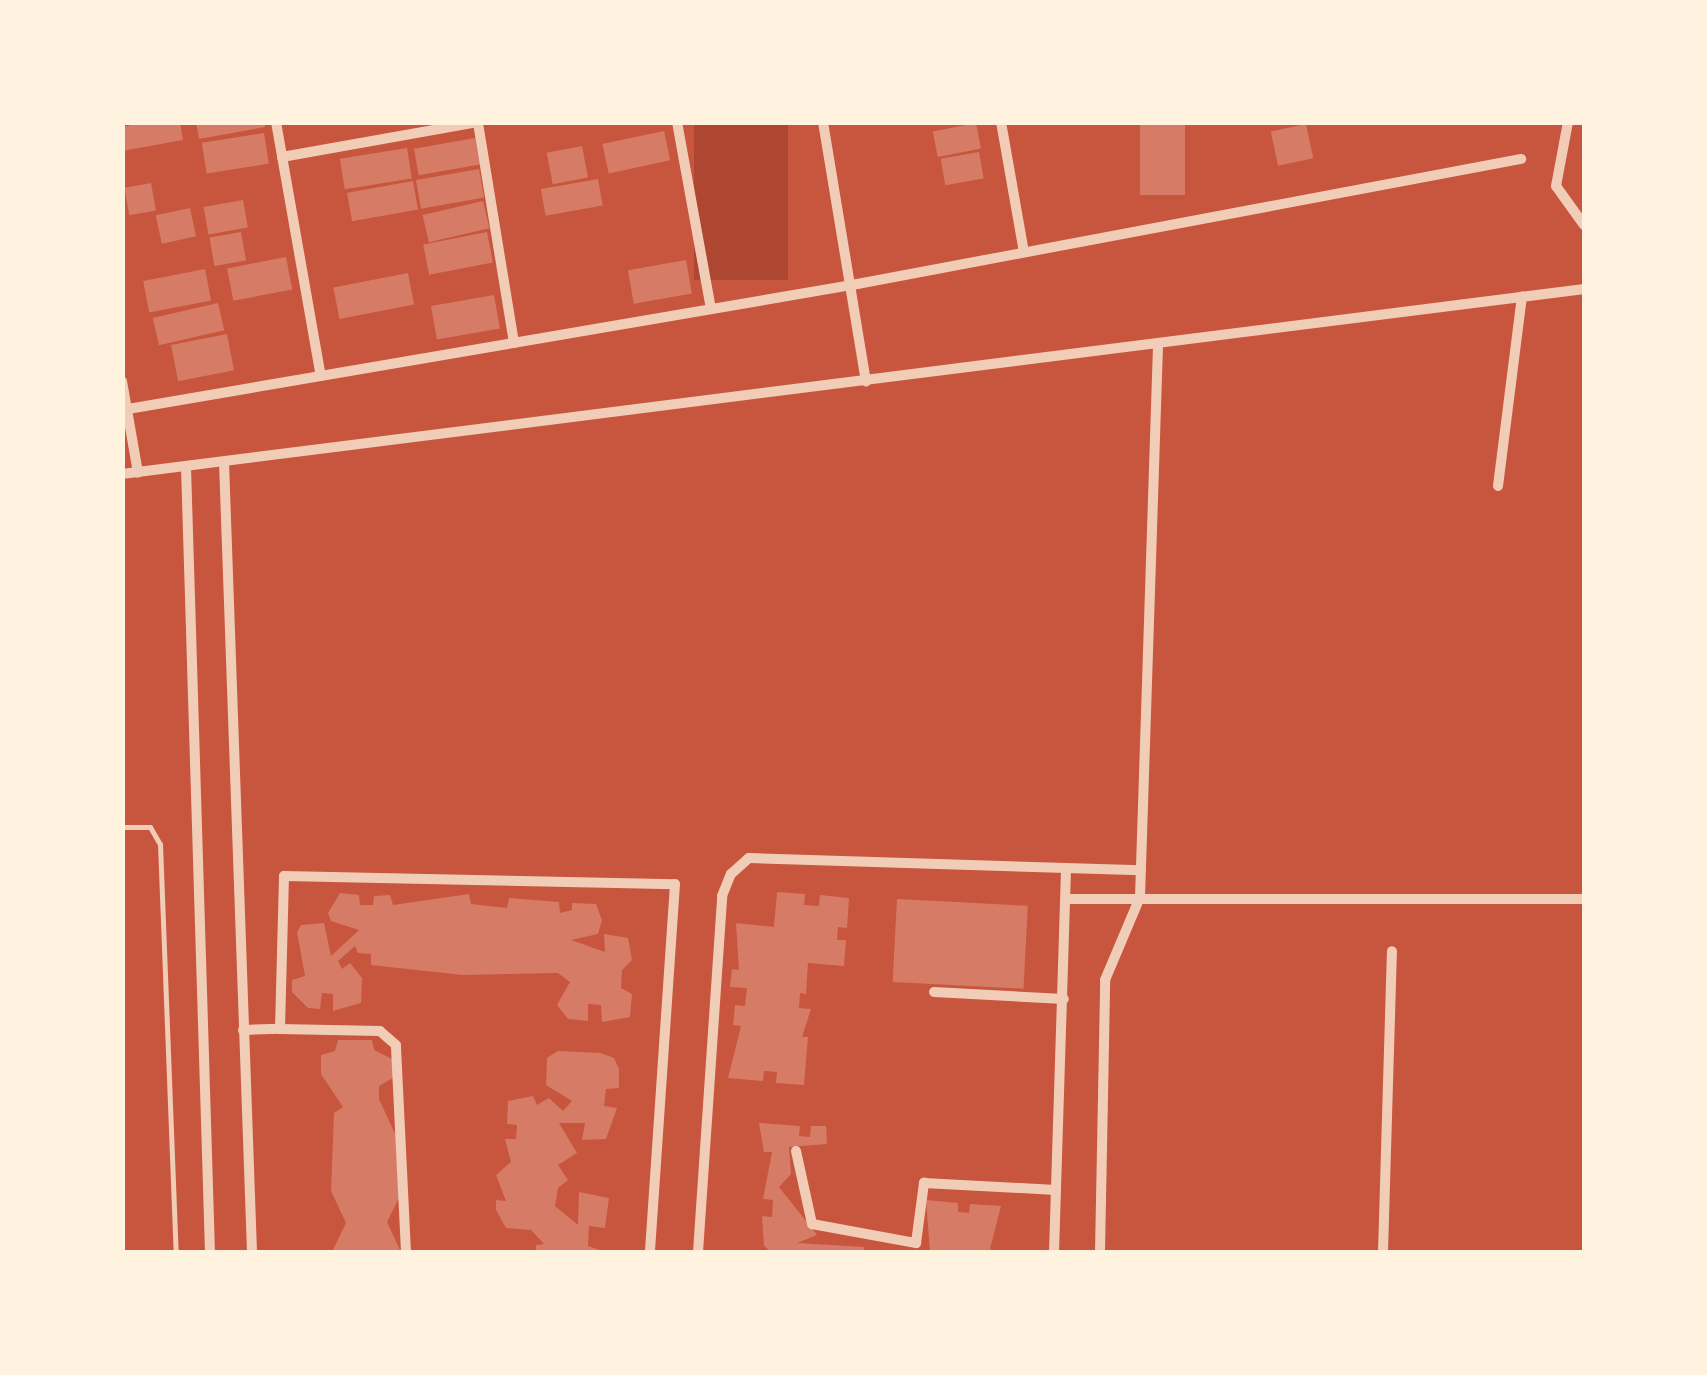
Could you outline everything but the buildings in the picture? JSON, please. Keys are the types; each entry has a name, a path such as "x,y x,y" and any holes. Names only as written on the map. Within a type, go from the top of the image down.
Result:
{"street":[{"path":"276,122 321,376"},
{"path":"677,122 711,309"},
{"path":"824,122 866,381"},
{"path":"1002,122 1024,252"},
{"path":"1568,122 1556,186 1584,225"},
{"path":"282,157 478,123 514,342"},
{"path":"128,409 852,284 1521,159"},
{"path":"122,474 1584,289"},
{"path":"1498,486 1522,297"},
{"path":"1100,1252 1105,980 1140,897 1158,345"},
{"path":"122,380 138,472"},
{"path":"224,462 252,1252"},
{"path":"186,467 210,1252"},
{"path":"698,1252 722,896 730,874 749,858 1066,872 1141,870"},
{"path":"1054,1252 1066,872"},
{"path":"280,1028 284,876 676,884 650,1252"},
{"path":"1067,899 1584,899"},
{"path":"1383,1252 1392,951"},
{"path":"934,992 1064,999"},
{"path":"243,1030 380,1030 396,1045 406,1252"},
{"path":"796,1151 812,1224 916,1243 924,1183 1056,1190"}],"lane":[{"path":"122,827 150,827 160,844 176,1252"}],"shaded area":[{"path":"694,123 788,123 788,280 694,280"}]}
